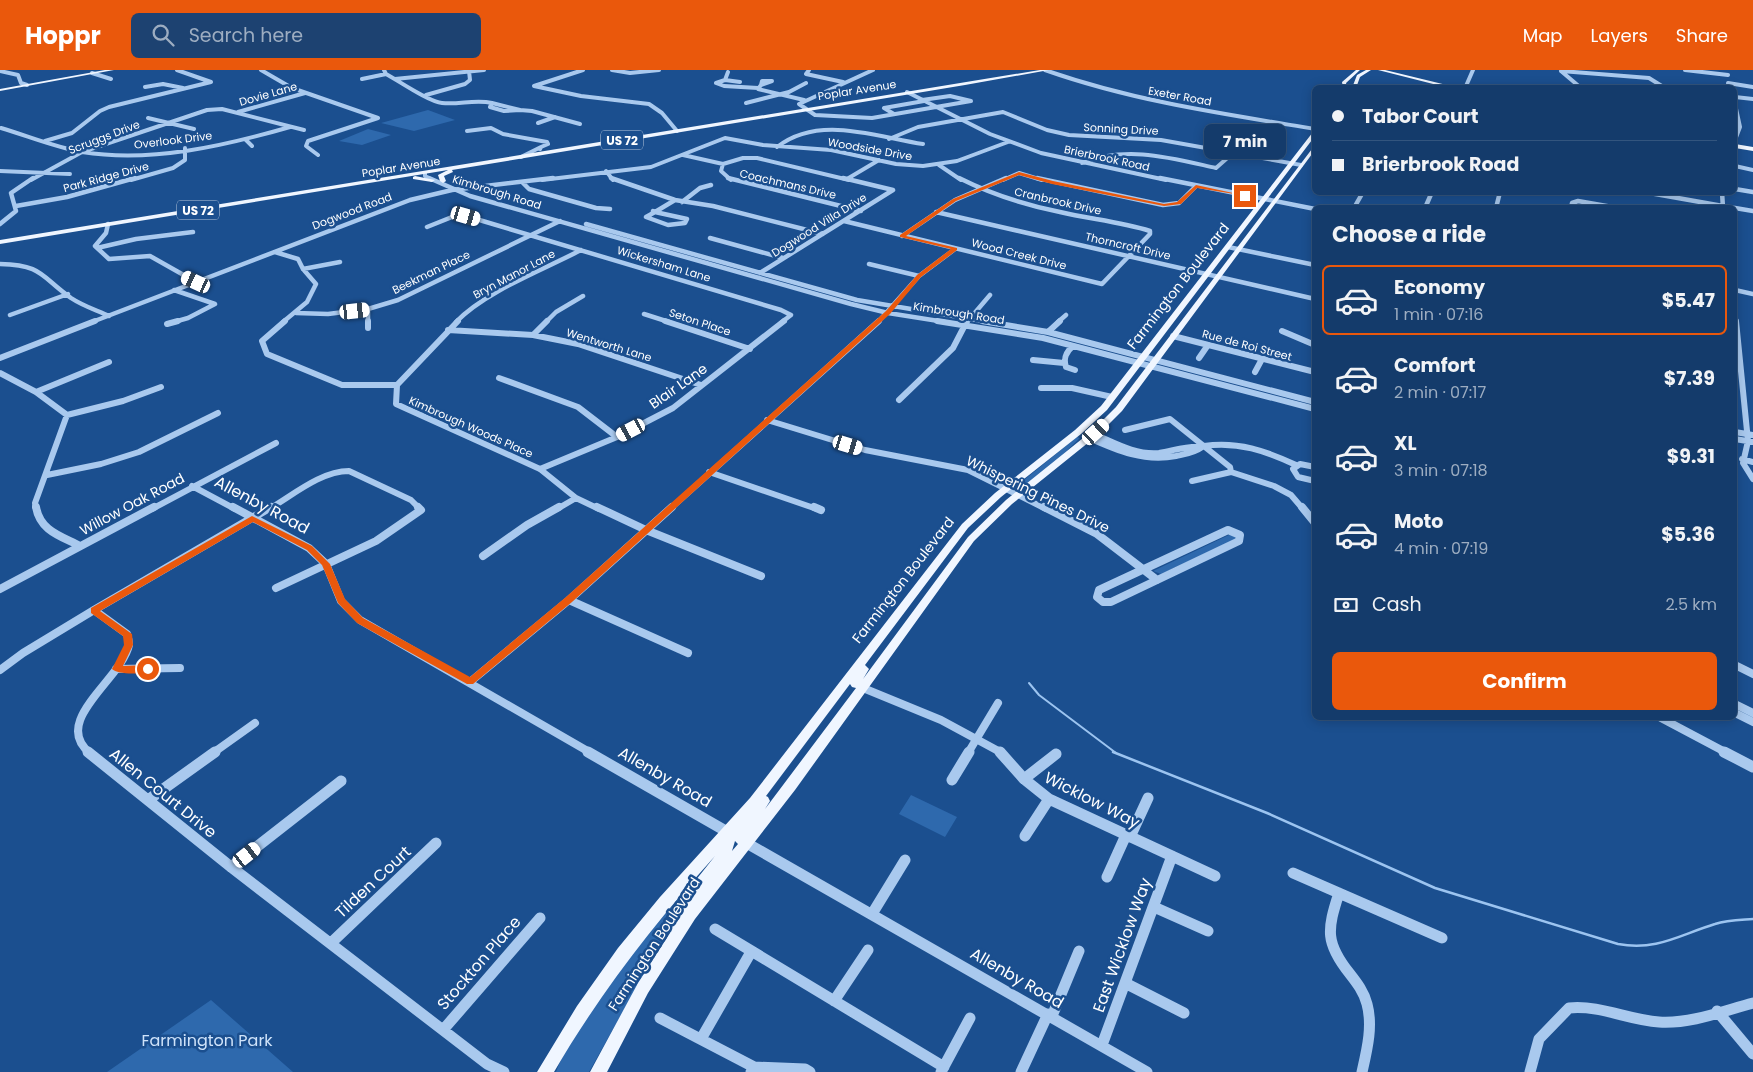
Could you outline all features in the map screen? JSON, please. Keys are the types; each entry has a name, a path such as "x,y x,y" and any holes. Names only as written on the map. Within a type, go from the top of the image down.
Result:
{"main road":[{"path":"0,90 112,70"},
{"name":"Poplar Avenue","path":"0,242 1048,70"},
{"path":"1344,85 1347,79 1358,70"},
{"path":"1355,85 1358,76 1369,70"},
{"path":"1380,70 1444,85"},
{"name":"Farmington Boulevard","path":"545,1072 590,998 654,914 791,786 855,684 887,627 965,526 1006,488 1086,435 1140,360 1228,247 1269,200 1296,164 1312,138"},
{"path":"1737,146 1753,149"},
{"name":"Farmington Boulevard","path":"1296,164 1312,150"},
{"path":"443,181 441,175 461,167"},
{"path":"396,178 432,180"},
{"name":"Farmington Boulevard","path":"598,1072 633,1005 666,950 709,887 742,829 772,790 786,761 855,684 971,539 1018,495 1119,408 1238,249 1269,200"}],"street":[{"path":"45,141 72,134 100,111 109,107 211,82 177,70"},
{"path":"261,70 284,84 378,118 308,142 306,146 318,155"},
{"path":"395,79 434,72 484,70"},
{"path":"582,70 534,86 581,96 650,104 662,113 677,131"},
{"path":"612,70 630,73 659,70"},
{"path":"809,70 806,74 812,77 845,82"},
{"path":"873,70 804,100 799,104 815,115 834,116 843,113 849,116 872,118 971,101 950,96 884,108 894,114"},
{"name":"Exeter Road","path":"1048,70 1104,88 1312,126"},
{"path":"1466,85 1474,70"},
{"path":"1560,70 1578,85"},
{"path":"1560,70 1649,78 1660,85"},
{"path":"1685,70 1728,75"},
{"path":"1729,70 1729,85"},
{"path":"0,71 18,75 21,83 27,85"},
{"path":"426,95 464,84 470,80 469,71"},
{"path":"362,79 385,72 434,101 447,105 477,100 490,102 490,107 498,110 520,110 556,116 580,124"},
{"path":"725,80 728,72"},
{"path":"92,73 111,79"},
{"path":"625,79 630,73"},
{"path":"0,77 14,74"},
{"path":"740,82 725,80 716,84 760,86 778,95 804,100"},
{"path":"746,103 797,89 806,83"},
{"path":"144,87 163,84 185,89"},
{"path":"1737,86 1753,87"},
{"name":"Dovie Lane","path":"236,112 306,93"},
{"name":"Brierbrook Road","path":"908,93 1008,142 1082,163 1312,208"},
{"path":"1737,97 1753,99"},
{"name":"Scruggs Drive","path":"0,224 16,211 11,193 82,152 167,123 219,109 236,112"},
{"path":"1737,111 1741,124 1737,138"},
{"path":"236,112 304,130"},
{"name":"Sonning Drive","path":"960,119 1002,112 1047,130 1069,135 1140,137 1296,164"},
{"path":"538,123 556,116"},
{"path":"148,118 194,129"},
{"path":"889,139 913,128 960,119"},
{"name":"Overlook Drive","path":"1,128 82,152 124,155 245,139 290,127"},
{"path":"467,131 491,128 506,134 547,142 548,144 521,157"},
{"path":"777,147 792,136 819,130 850,131 923,144"},
{"path":"3,135 13,132"},
{"name":"Woodside Drive","path":"725,138 777,147 831,150 910,166 939,165 960,160 1008,142"},
{"name":"Dogwood Road","path":"0,358 410,200 452,190 523,183 573,174 652,166 725,138"},
{"path":"245,139 252,146"},
{"path":"541,147 540,151 546,153"},
{"name":"Park Ridge Drive","path":"16,206 67,197 173,168 186,160 185,148"},
{"path":"1082,163 1102,156 1131,154 1216,168 1233,153"},
{"path":"683,155 723,164 740,159 757,158 847,179 879,160"},
{"name":"Coachmans Drive","path":"723,164 721,171 729,179 862,211"},
{"name":"Cranbrook Drive","path":"939,165 956,178 1016,201 1150,231 1149,236 1130,256"},
{"path":"1737,166 1753,170"},
{"path":"0,171 70,174"},
{"path":"606,172 614,180 674,200 713,206 822,234"},
{"name":"Kimbrough Road","path":"425,173 424,175 452,190 754,277 888,312 1043,338 1140,360"},
{"name":"Kimbrough Road","path":"425,173 464,189 857,300 1048,332 1153,364 1312,408"},
{"path":"902,236 955,200 1019,173 1057,184 1172,205 1179,203 1196,186"},
{"name":"Dogwood Villa Drive","path":"754,277 894,190 847,179"},
{"path":"523,183 529,189 602,209 610,209"},
{"path":"682,202 700,188 711,185"},
{"path":"1737,190 1753,194"},
{"path":"1660,195 1712,205"},
{"path":"653,211 688,220 672,225 647,219 647,216 653,211 674,200"},
{"path":"1572,205 1578,201 1601,205"},
{"path":"1737,208 1753,211"},
{"name":"Thorncroft Drive","path":"936,212 1312,298"},
{"name":"Wickersham Lane","path":"428,228 457,215 781,310 791,316"},
{"name":"Beekman Place","path":"296,313 328,314 368,309 398,300 566,218"},
{"name":"Wood Creek Drive","path":"844,221 1102,284 1130,256"},
{"path":"108,224 106,233 97,242 97,248 109,259 150,256 196,282"},
{"path":"97,248 136,239 193,232"},
{"path":"710,238 783,258"},
{"path":"1228,247 1312,264"},
{"path":"470,682 569,600 888,312 919,276 955,249"},
{"name":"Bryn Manor Lane","path":"397,385 467,312 489,298 581,250"},
{"name":"Kimbrough Woods Place","path":"275,252 298,259 303,269 316,284 312,298 296,313 272,328 262,342 267,354 342,385 397,385 396,404 540,469 576,498 646,530 761,576"},
{"path":"303,269 340,262"},
{"path":"0,264 31,266 42,271 80,304 109,316"},
{"path":"869,264 919,276"},
{"path":"167,324 188,318 215,304 174,290"},
{"path":"1737,290 1753,294"},
{"path":"10,315 68,294"},
{"path":"899,400 953,348 969,318 990,295"},
{"path":"533,336 556,312 584,296"},
{"path":"368,309 368,328"},
{"name":"Seton Place","path":"644,314 750,349"},
{"path":"1048,332 1066,315"},
{"name":"Blair Lane","path":"540,469 617,437 672,408 791,316"},
{"path":"1737,327 1750,438 1743,461 1753,479"},
{"name":"Wentworth Lane","path":"448,330 533,336 578,344 702,385"},
{"path":"1282,331 1312,344"},
{"name":"Rue de Roi Street","path":"1173,336 1312,371"},
{"path":"1199,358 1208,345"},
{"path":"1073,346 1064,356 1064,363 1066,367 1075,370"},
{"path":"1255,372 1262,359"},
{"path":"1033,360 1064,363"},
{"path":"36,392 109,362"},
{"name":"Kimbrough Road","path":"1153,364 1312,401"},
{"path":"0,373 36,392 67,415"},
{"path":"499,378 578,407 617,437"},
{"path":"67,415 123,401 161,387"},
{"path":"1041,388 1072,388 1112,397"},
{"path":"47,475 101,464 139,452 218,414"},
{"path":"67,415 47,475 35,503 38,518 49,530 80,546"},
{"path":"1125,430 1170,419 1230,467 1231,472"},
{"name":"Whispering Pines Drive","path":"767,420 865,450 968,470 1097,534 1157,580"},
{"path":"1737,433 1750,438"},
{"path":"1086,435 1123,453 1152,459 1189,453 1199,450 1204,446 1223,443 1246,445 1296,465 1312,465"},
{"path":"1737,439 1750,438"},
{"name":"Willow Oak Road","path":"0,589 276,443"},
{"path":"1737,462 1753,462"},
{"path":"1296,465 1292,469 1295,475 1312,480"},
{"path":"0,670 23,653 94,610 326,476 340,471 349,471 411,500 421,510 376,541 276,588"},
{"path":"709,472 821,510"},
{"path":"1192,481 1231,472 1284,490 1312,520"},
{"name":"Allenby Road","path":"192,486 310,548 326,564 341,601 360,620 1148,1072"},
{"path":"483,556 527,526 576,498"},
{"path":"1228,530 1240,535 1239,541 1111,602 1103,602 1097,597 1099,590 1144,570 1228,530"},
{"path":"569,600 688,653"},
{"name":"Allen Court Drive","path":"94,610 127,634 129,645 116,669 78,720 77,734 81,746 231,867 331,942 487,1064 504,1072"},
{"path":"1737,666 1753,674"},
{"path":"116,669 180,668"},
{"name":"Wicklow Way","path":"855,684 941,720 998,750 1024,779 1049,799 1215,876"},
{"path":"952,780 998,703"},
{"path":"1737,705 1753,713"},
{"path":"1737,714 1753,722"},
{"path":"1665,720 1753,767"},
{"path":"148,800 255,723"},
{"path":"1024,779 1056,754"},
{"path":"231,867 341,781"},
{"path":"1107,877 1148,798"},
{"path":"1025,836 1049,799"},
{"name":"Tilden Court","path":"331,942 436,843"},
{"name":"East Wicklow Way","path":"1102,1045 1172,856"},
{"path":"872,914 905,860"},
{"path":"1293,873 1442,938"},
{"path":"1339,893 1328,935 1333,950 1363,992 1368,1006 1370,1021 1369,1040 1362,1072"},
{"path":"1154,907 1208,931"},
{"name":"Stockton Place","path":"443,1030 540,918"},
{"path":"715,929 943,1069 970,1018"},
{"path":"834,1001 868,950"},
{"path":"1021,1072 1050,1015 1079,950"},
{"path":"701,1039 751,952"},
{"path":"1125,983 1184,1013"},
{"path":"1530,1072 1539,1039 1570,1008 1592,1007 1660,1022 1672,1022 1753,1003"},
{"path":"1717,1011 1753,1054"},
{"path":"660,1018 753,1069 805,1069 810,1072"}],"green space":[{"path":"428,110 455,120 414,131 381,123"},
{"path":"368,129 391,135 362,145 339,141"},
{"path":"1077,437 1080,438 1053,464 1019,490 1014,488"},
{"path":"1231,534 1238,538 1161,574 1153,571"},
{"path":"911,795 957,817 945,837 899,814"},
{"path":"718,855 682,906 589,1072 556,1072 570,1043 633,953"},
{"name":"Farmington Park","path":"211,1000 293,1072 107,1072"}],"waterway":[{"path":"1029,683 1039,695 1116,753"},
{"path":"1113,752 1267,813 1435,888 1618,944 1632,946 1656,944 1720,923 1753,919"}],"route":[{"path":"148,669 116,669 129,645 127,634 94,610 252,519 310,548 326,564 341,601 360,620 470,682 569,600 888,312 919,276 955,249 902,236 955,200 1019,173 1052,183 1164,205 1179,203 1196,186 1245,196"}]}
